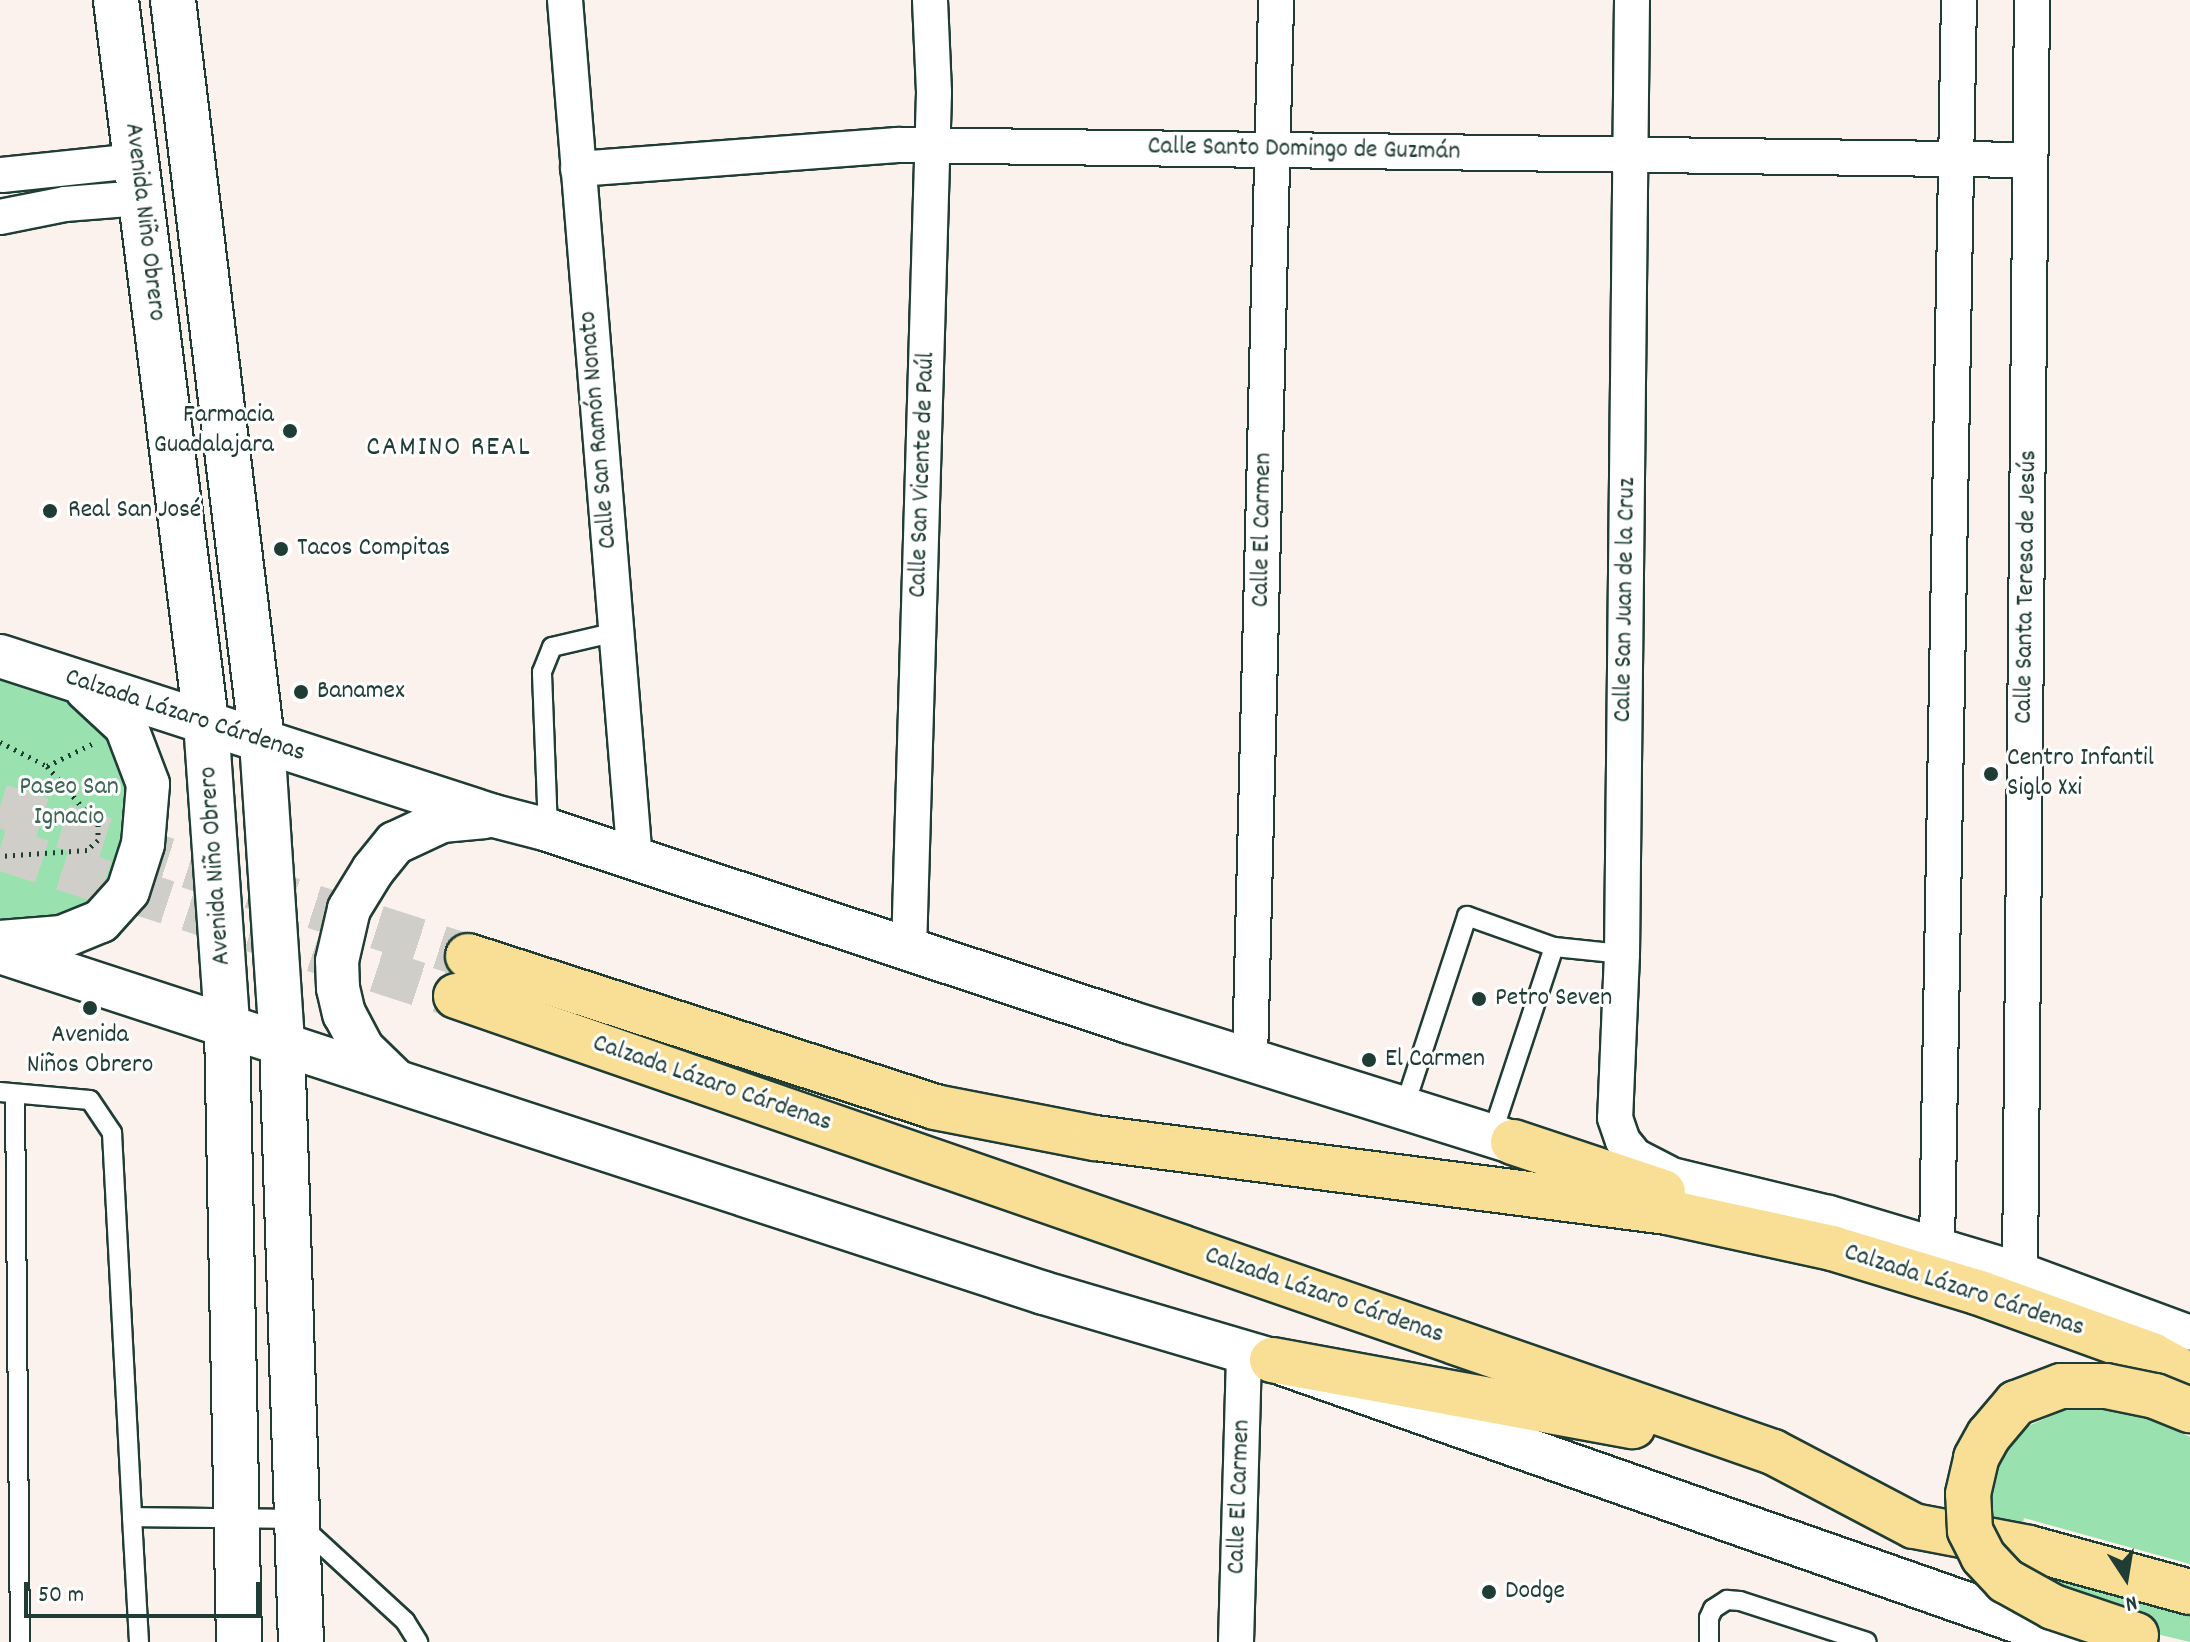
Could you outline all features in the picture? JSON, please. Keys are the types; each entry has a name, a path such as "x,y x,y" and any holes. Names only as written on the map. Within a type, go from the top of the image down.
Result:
{"highway":[{"name":"Calzada Lázaro Cárdenas","path":"2190,1376 2152,1355 1977,1292 1832,1248 1667,1212 1095,1138 935,1107 462,976 1773,1452 1914,1526 2029,1548 2190,1592"},
{"path":"1503,1138 1832,1248"},
{"path":"1258,1356 1773,1452"},
{"path":"2150,1640 2053,1607 2006,1581 1983,1556 1970,1530 1968,1494 1976,1458 1989,1435 2016,1403 2061,1386 2106,1386 2155,1396 2190,1410"}],"main road":[{"name":"Avenida Niño Obrero","path":"116,0 206,722 227,1025 239,1642"},
{"name":"Avenida Niño Obrero","path":"173,0 262,741 282,1042 294,1519 301,1642"}],"street":[{"name":"Calle San Ramón Nonato","path":"565,0 635,861"},
{"name":"Calle San Vicente de Paúl","path":"909,950 933,145 930,0"},
{"name":"Calle El Carmen","path":"1250,1060 1276,0"},
{"name":"Calle San Juan de la Cruz","path":"1632,0 1622,954 1615,1118 1623,1141 1635,1156 1668,1173"},
{"path":"1937,1246 1959,0"},
{"name":"Calle Santa Teresa de Jesús","path":"2020,1270 2032,0"},
{"name":"Calle Santo Domingo de Guzmán","path":"578,169 897,145 2030,160"},
{"path":"1,168 139,179 3,215 1,168"},
{"name":"Calzada Lázaro Cárdenas","path":"0,656 494,816 548,830 1250,1060 1503,1138"},
{"path":"0,942 62,937 101,921 128,891 143,844 148,784 138,752 126,726 78,681"},
{"path":"394,1079 363,1049 344,1014 338,988 337,961 349,909 373,870 395,843 442,821 494,816"},
{"path":"0,952 1044,1293 1258,1356 2076,1642"},
{"path":"1503,1138 1668,1173 1829,1213 2020,1270 2190,1333"},
{"name":"Calle El Carmen","path":"1236,1642 1258,1356"}],"lane":[{"path":"548,830 542,672 552,647 616,632"},
{"path":"1404,1108 1467,916 1554,947 1622,954"},
{"path":"1503,1138 1554,947"},
{"path":"20,1642 8,1093 90,1100 112,1133 139,1642"},
{"path":"132,1517 294,1519 405,1621 418,1642"},
{"path":"1709,1642 1709,1618 1713,1609 1727,1600 1740,1601 1867,1642"}],"path":[{"path":"0,742 47,766 98,825 98,840 87,850 0,856"},
{"path":"47,766 95,742"}],"green space":[{"name":"Paseo San Ignacio","path":"0,678 88,706 123,739 137,837 91,914 0,931"},
{"path":"2117,1403 2190,1437 2190,1564 2024,1518 2014,1564 2190,1614 2190,1642 2140,1630 2042,1594 2010,1574 1992,1546 1986,1520 1985,1491 1993,1463 2013,1433 2077,1404"}],"tunnel":[{"path":"0,806 468,956"},
{"path":"0,848 456,996"}],"place":[{"name":"Farmacia Guadalajara","path":"290,431"},
{"name":"Real San José","path":"50,511"},
{"name":"Tacos Compitas","path":"281,549"},
{"name":"Banamex","path":"301,692"},
{"name":"Centro Infantil Siglo Xxi","path":"1991,774"},
{"name":"Petro Seven","path":"1479,999"},
{"name":"Avenida Niños Obrero","path":"90,1008"},
{"name":"El Carmen","path":"1369,1060"},
{"name":"Dodge","path":"1489,1592"}],"district":[{"name":"CAMINO REAL","path":"449,449"}]}
